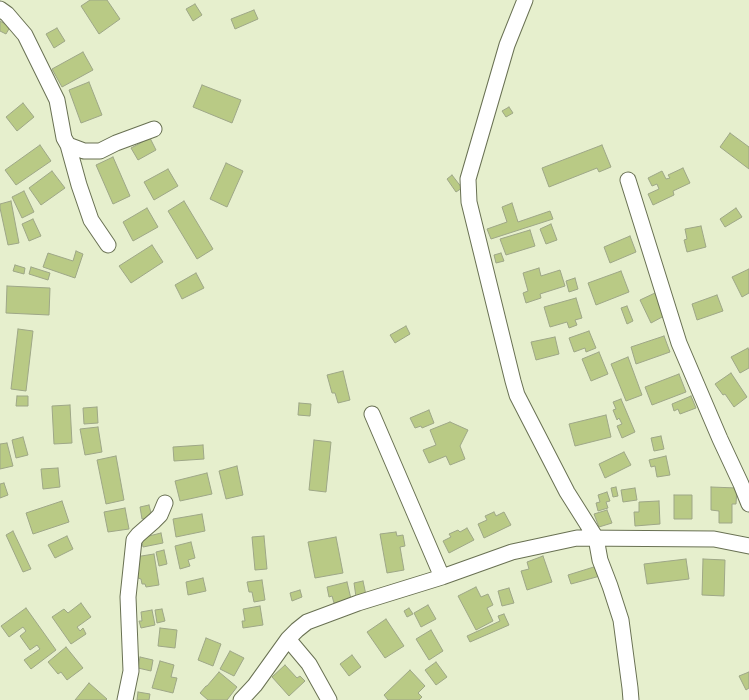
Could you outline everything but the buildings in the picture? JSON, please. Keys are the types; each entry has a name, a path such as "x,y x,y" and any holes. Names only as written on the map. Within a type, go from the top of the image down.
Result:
{"street":[{"path":"525,0 507,45 468,179 469,202 517,395 567,492 596,538 600,560 621,620 631,700"},
{"path":"0,9 7,14 25,35 57,100 64,138 68,145 79,185 91,220 108,245"},
{"path":"68,145 84,151 100,151 116,143 154,129"},
{"path":"628,180 679,343 749,504"},
{"path":"372,414 442,577"},
{"path":"125,700 131,671 128,597 134,540 160,515 165,503"},
{"path":"241,700 255,685 288,638 307,622 358,603 442,577 512,552 577,538 714,539 749,546"},
{"path":"288,638 309,664 329,700"}]}
